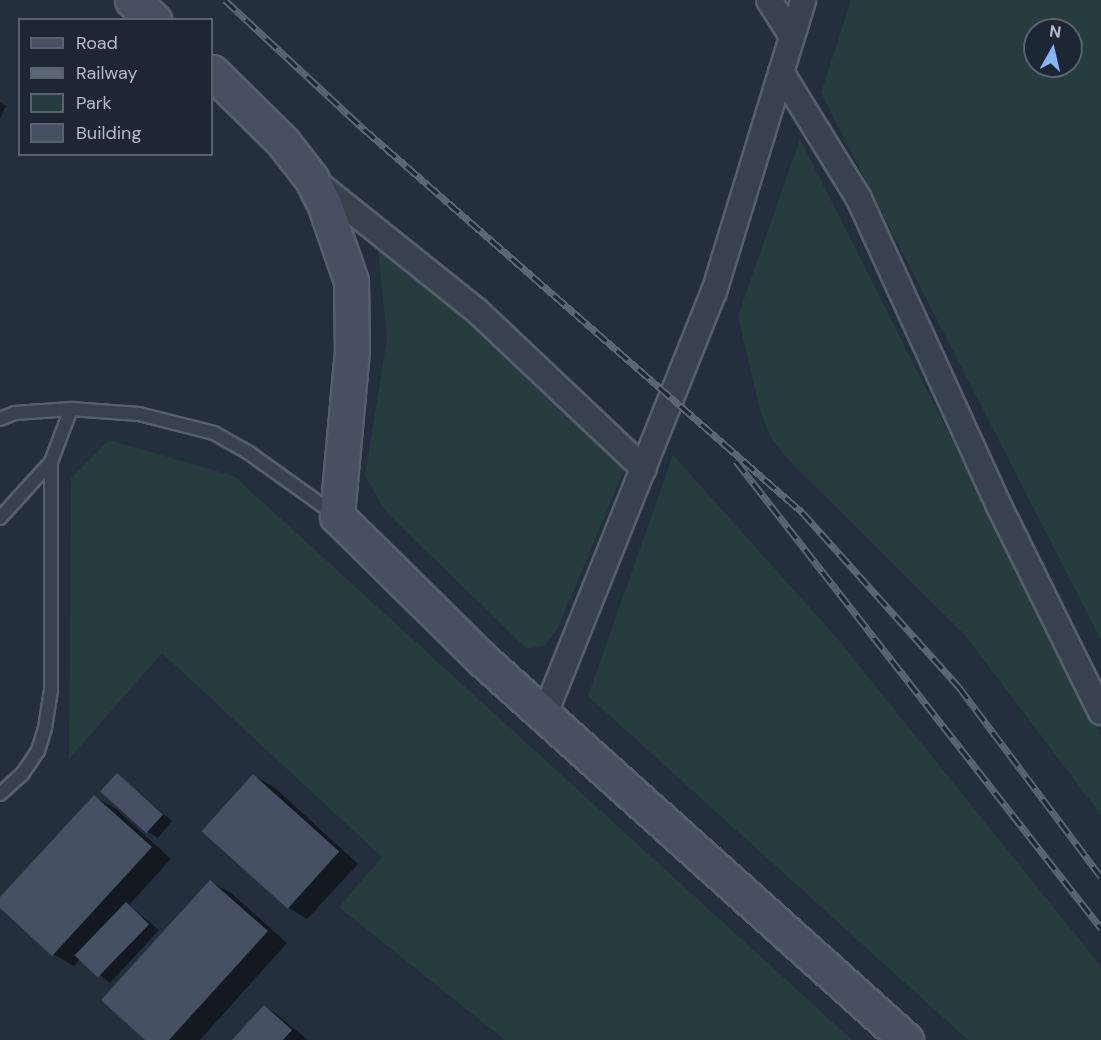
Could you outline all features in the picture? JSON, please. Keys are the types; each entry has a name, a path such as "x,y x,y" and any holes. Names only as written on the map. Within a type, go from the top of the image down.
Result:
{"street":[{"path":"132,0 152,18"},
{"path":"769,0 791,35"},
{"path":"544,716 714,292 803,0"},
{"path":"781,72 859,199 999,506 1101,712"},
{"path":"213,73 283,142 311,178 328,214 351,281 352,350 337,516 544,716 906,1040"},
{"path":"311,178 476,310 644,469"}],"lane":[{"path":"0,419 15,413 70,409 139,414 214,433 249,453 337,516"},
{"path":"0,794 23,773 38,751 45,728 51,690 51,462 70,409"},
{"path":"0,518 51,462"}],"green space":[{"path":"851,0 1101,0 1101,640 821,93"},
{"path":"800,139 1101,735 1101,815 965,635 790,462 772,439 761,414 738,316"},
{"path":"387,243 626,465 557,630 545,645 527,649 387,513 365,476 387,338 378,250"},
{"path":"109,440 234,476 852,1040 505,1040 339,907 382,857 162,653 69,759 71,478"},
{"path":"673,455 836,637 1095,959 1101,968 1101,1040 968,1040 588,696"}],"building":[{"path":"117,773 163,814 146,833 100,792"},
{"path":"253,774 339,852 288,909 201,831"},
{"path":"94,795 152,847 52,956 0,908 0,897"},
{"path":"210,880 268,931 169,1040 145,1040 101,1000"},
{"path":"126,902 149,924 98,977 75,955"},
{"path":"264,1005 292,1030 283,1040 232,1040"}],"railway":[{"path":"225,0 364,129 802,512 959,687 1101,877"},
{"path":"736,461 1101,928"}]}
